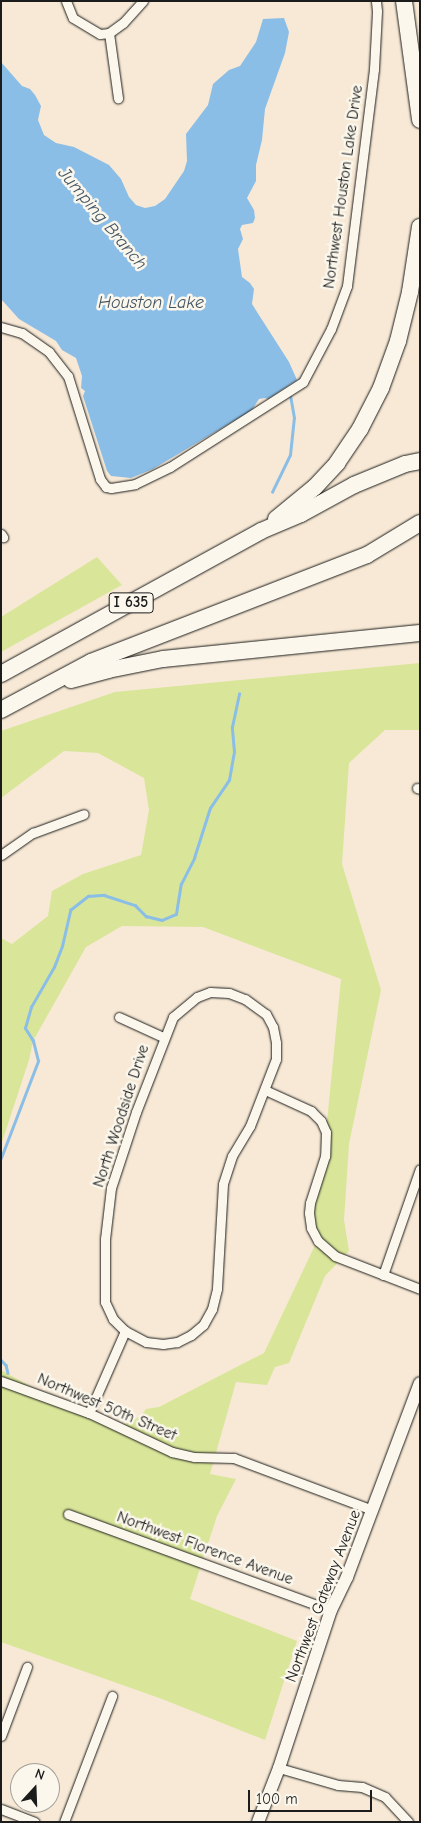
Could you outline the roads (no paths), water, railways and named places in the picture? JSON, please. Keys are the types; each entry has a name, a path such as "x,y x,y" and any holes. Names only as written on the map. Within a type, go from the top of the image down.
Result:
{"highway":[{"path":"404,1 420,120"},
{"path":"261,531 315,487 337,463 373,405 398,341 410,292 420,227"},
{"path":"261,531 301,514 354,485 405,464 420,461"},
{"path":"1,710 91,662 366,554 420,523"},
{"name":"I 635","path":"1,674 261,531"},
{"path":"47,686 108,670 163,659 420,633"}],"main road":[{"name":"Northwest Gateway Avenue","path":"258,1822 279,1768 331,1610 347,1577 420,1383"}],"street":[{"path":"66,1 74,18 86,28 100,34 109,33 123,23 143,1"},
{"name":"Northwest Houston Lake Drive","path":"1,327 22,333 49,352 68,376 100,479 106,487 127,487 146,480 170,467 303,382 331,329 347,286 373,78 376,1"},
{"path":"109,33 118,98"},
{"path":"1,855 33,833 84,814"},
{"name":"North Woodside Drive","path":"125,1331 113,1319 105,1302 108,1205 116,1168 163,1037 173,1017 197,997 210,992 229,993 245,999 266,1014 275,1035 276,1060 265,1090"},
{"path":"118,1017 163,1037"},
{"path":"89,1413 125,1331 146,1342 163,1344 177,1342 191,1335 208,1317 216,1299 223,1184 232,1156 250,1126 265,1090 301,1104 312,1111 321,1121 326,1132 327,1146 310,1203 311,1228 326,1250 364,1268 420,1289"},
{"path":"383,1275 420,1170"},
{"name":"Northwest 50th Street","path":"1,1381 89,1413 172,1452 194,1457 224,1456 246,1462 372,1510"},
{"name":"Northwest Florence Avenue","path":"68,1514 331,1610"},
{"path":"1,1736 27,1667"},
{"path":"64,1822 112,1696"},
{"path":"279,1768 338,1785 362,1787 370,1790 385,1797 408,1822"},
{"path":"1,1809 35,1822"}],"water":[{"name":"Houston Lake","path":"284,18 289,32 285,53 265,109 262,140 256,165 256,181 247,198 254,210 255,218 253,223 242,225 240,229 243,239 238,249 242,277 254,289 252,304 289,362 297,380 268,399 259,399 252,410 153,469 131,478 111,476 107,471 83,396 85,391 81,388 82,376 76,358 62,350 56,341 19,319 1,299 1,62 22,86 30,89 35,95 41,106 38,120 44,135 56,143 74,147 109,165 121,179 129,197 136,205 145,208 155,206 165,199 184,171 187,161 186,134 208,105 213,84 229,70 240,66 256,42 263,19"}],"waterway":[{"name":"Jumping Branch","path":"272,492 290,455 294,418 290,396"},
{"name":"Jumping Branch","path":"1,1158 38,1061 33,1041 25,1028 31,1007 54,967 62,946 70,910 88,896 104,895 135,905 146,916 162,920 176,914 181,884 194,858 210,808 229,780 234,752 232,727 239,694"},
{"name":"Jumping Branch","path":"1,1360 6,1365 8,1373"}]}
